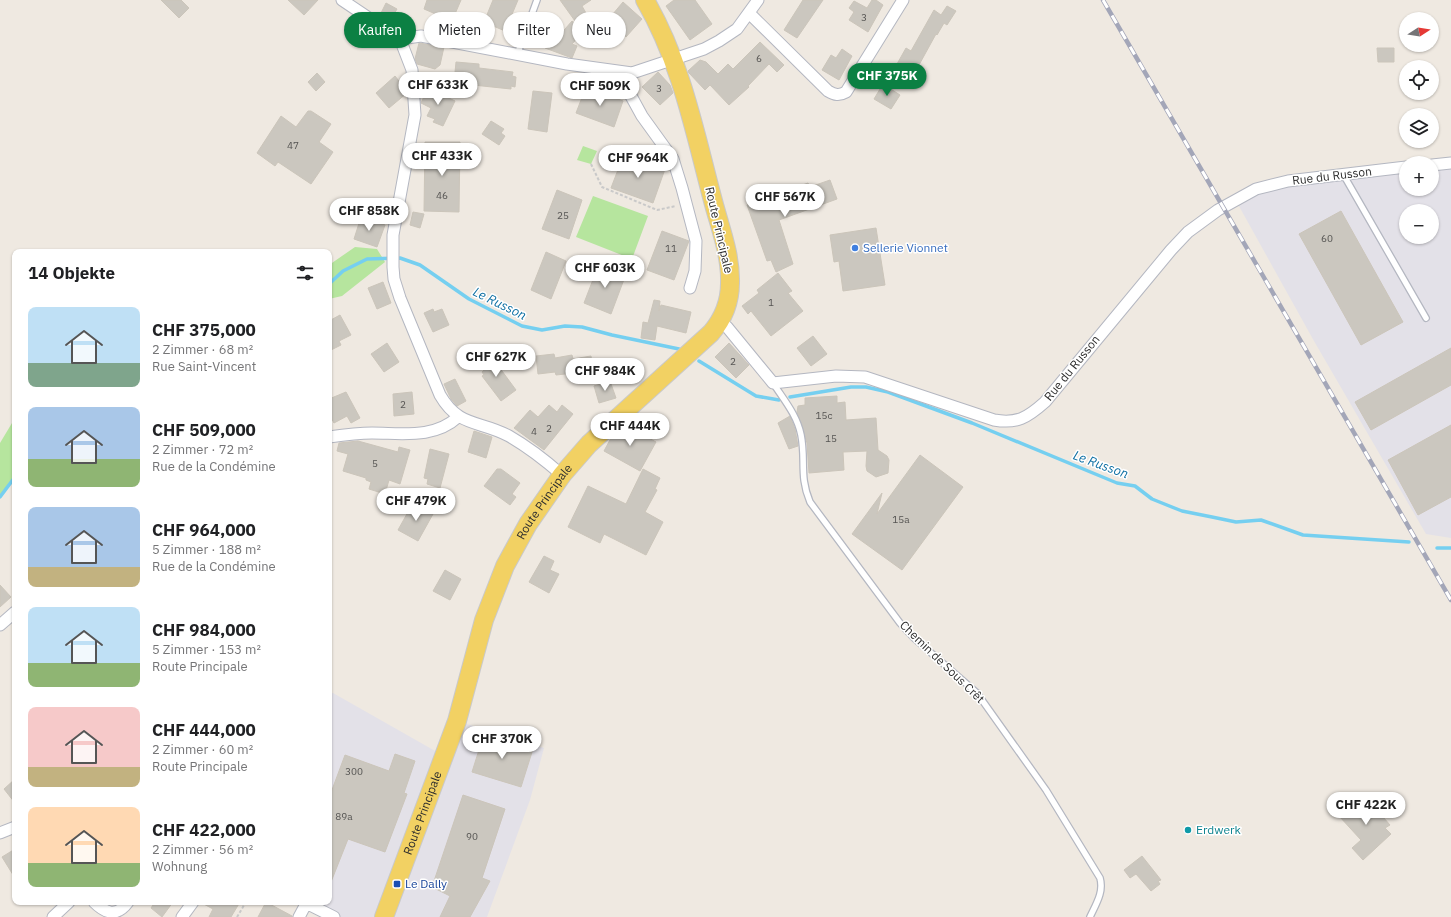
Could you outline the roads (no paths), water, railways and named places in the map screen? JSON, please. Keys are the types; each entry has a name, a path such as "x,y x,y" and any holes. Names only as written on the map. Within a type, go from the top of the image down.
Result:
{"main road":[{"name":"Route Principale","path":"384,917 457,721 484,620 505,566 528,524 562,474 589,444 698,346 720,322 729,296 730,271 726,250 682,84 674,59 645,0"}],"street":[{"path":"342,0 360,12"},
{"path":"416,37 421,36 517,55 621,72 640,71 704,49 719,41 737,29 758,0"},
{"path":"749,13 828,91 835,95 842,95 846,92 903,0"},
{"path":"403,48 412,70 415,94 414,115 392,250 394,279 400,298 440,395 450,410 458,417 498,430 543,458 562,474"},
{"path":"621,72 625,85 642,116 673,159 696,241 695,271 690,288"},
{"path":"1439,164 1451,163"},
{"name":"Rue du Russon","path":"773,383 830,376 865,376 994,420 1009,422 1020,420 1033,413 1045,402 1150,274 1188,232 1218,210 1256,189 1288,181 1399,168"},
{"path":"720,322 727,327 773,383"},
{"path":"332,437 352,434 430,432 443,428 458,417"},
{"path":"0,625 12,615"},
{"path":"0,833 12,828"},
{"path":"53,917 65,905"},
{"path":"97,905 102,910 110,913 119,911 125,905"},
{"path":"182,917 191,905"},
{"path":"299,917 304,905"},
{"path":"309,905 334,917"}],"lane":[{"path":"517,55 537,0"},
{"path":"1343,174 1426,318"},
{"name":"Chemin de Sous Crêt","path":"773,383 798,423 802,442 804,489 812,506 850,554 900,623 914,638 977,693 1046,790 1100,878 1102,885 1101,892 1090,917"}],"waterway":[{"name":"Le Russon","path":"332,281 343,271 367,259 400,258 420,265 469,299 522,326 542,330 565,326 582,327 679,349"},
{"name":"Le Russon","path":"699,361 756,396 779,400"},
{"name":"Le Russon","path":"790,397 851,387 866,387 888,392 972,423 1117,483 1135,486 1152,499 1182,511 1236,522 1261,520 1303,535 1409,542"},
{"name":"Le Russon","path":"0,497 12,481"},
{"name":"Le Russon","path":"1437,548 1451,548"}],"railway":[{"path":"1103,0 1451,600"}],"place":[{"name":"Sellerie Vionnet","path":"855,248"},
{"name":"Erdwerk","path":"1188,830"},
{"name":"Le Dally","path":"397,884"}]}
